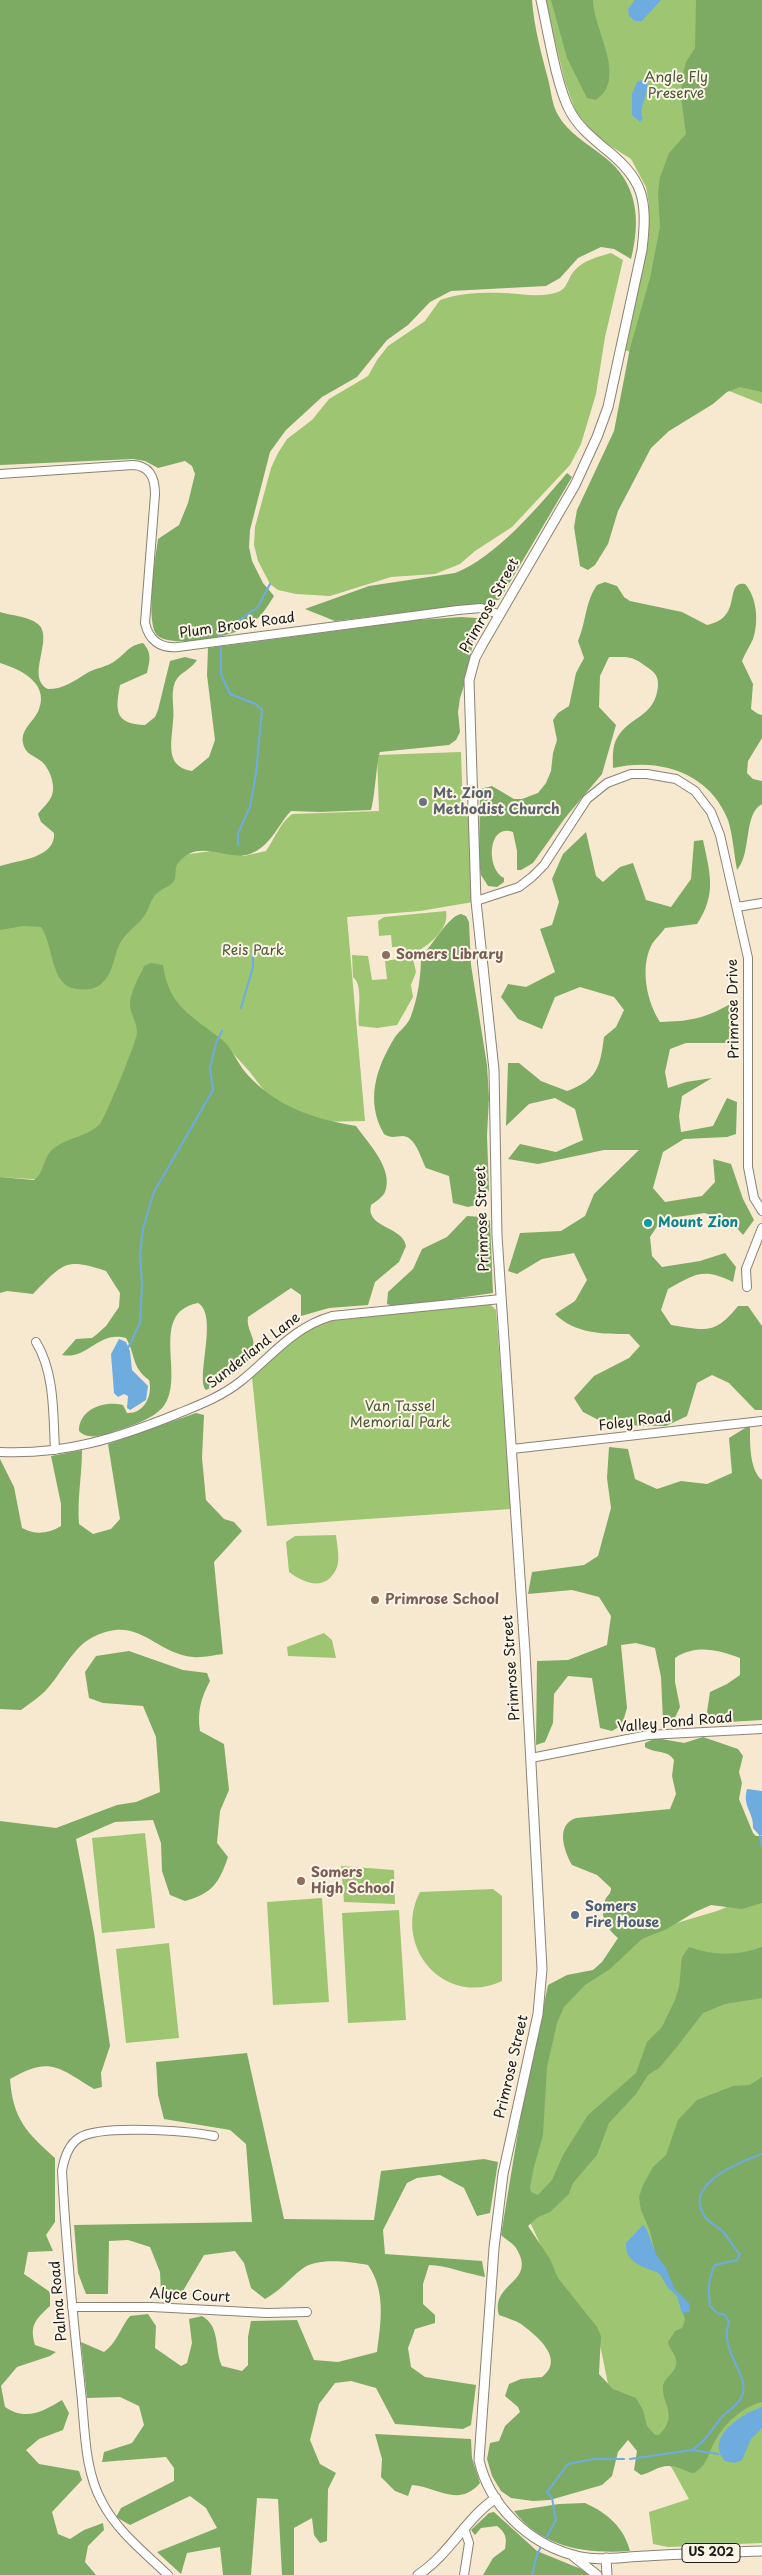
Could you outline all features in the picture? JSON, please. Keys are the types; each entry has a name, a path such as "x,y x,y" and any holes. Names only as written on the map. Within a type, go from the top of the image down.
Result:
{"main road":[{"name":"Primrose Street","path":"496,2498 481,2471 478,2444 488,2354 494,2248 510,2137 538,2014 542,1969 531,1758 497,1229 494,1070 476,900 470,680 475,658 498,614 575,485 597,437 608,407 636,278 645,226 643,200 637,183 630,172 584,130 569,110 556,66 541,0"},
{"path":"418,2575 434,2563 475,2514 496,2498 510,2517 532,2536 543,2544 573,2556 597,2575"},
{"name":"US 202","path":"606,2558 762,2551"},
{"path":"573,2556 606,2558 607,2575"}],"street":[{"name":"Plum Brook Road","path":"0,474 133,465 151,472 155,494 145,623 151,638 162,646 178,647 458,610 480,608 498,614"},
{"name":"Primrose Drive","path":"476,900 519,887 532,877 544,865 587,799 602,786 632,774 647,774 676,779 695,791 706,802 720,835 748,958 748,1167 754,1198 762,1211"},
{"path":"737,907 762,903"},
{"path":"747,1287 746,1269 762,1228"},
{"name":"Sunderland Lane","path":"0,1452 55,1450 125,1436 216,1398 241,1381 294,1333 319,1320 332,1316 501,1299"},
{"path":"36,1342 44,1358 52,1396 55,1450"},
{"name":"Foley Road","path":"512,1449 762,1421"},
{"name":"Valley Pond Road","path":"531,1758 648,1735 762,1729"},
{"name":"Palma Road","path":"168,2575 114,2522 101,2501 94,2483 89,2459 72,2307 62,2171 63,2161 72,2144 90,2133 102,2131 193,2132 214,2136"},
{"name":"Alyce Court","path":"72,2307 142,2307 267,2313 307,2312"},
{"path":"464,2528 469,2543 464,2575"}],"green space":[{"path":"0,0 532,0 538,40 558,115 573,133 615,166 630,190 636,216 636,230 631,259 614,249 601,247 578,258 560,278 546,286 451,291 430,302 408,325 387,340 357,377 322,397 286,430 270,452 250,530 249,547 252,561 263,583 274,596 264,612 243,629 217,637 187,641 163,639 156,634 153,626 151,602 158,539 179,525 188,503 195,474 192,466 185,461 158,468 145,461 133,459 0,465"},
{"name":"Angle Fly Preserve","path":"545,0 762,0 762,404 625,350 649,236 649,204 646,187 631,159 601,140 577,115 565,82"},
{"path":"551,0 593,0 609,67 609,80 605,91 596,100 587,98 567,58"},
{"name":"Angle Fly Preserve","path":"696,0 762,0 762,392 740,387 727,392 713,404 669,431 651,448 618,511 608,544 595,565 588,570 580,566 574,527 577,510 614,431 630,348 650,278 660,227 658,193 660,177 669,153 686,134 681,97 682,78 686,62 695,48"},
{"path":"611,253 623,260 605,337 596,394 581,444 570,465 512,527 475,551 460,564 435,574 391,577 330,596 296,594 278,590 270,584 258,561 254,545 255,527 271,468 287,439 312,420 329,399 368,376 388,346 425,321 440,300 463,294 480,293 552,294 561,291 574,271 582,264"},
{"path":"567,473 572,477 500,599 485,605 477,604 335,621 305,609 369,586 455,573 470,566 486,556 516,529"},
{"path":"605,582 617,586 624,597 630,601 682,612 707,625 718,621 725,615 735,588 745,584 749,589 756,610 756,625 753,639 742,661 753,684 751,709 762,715 762,738 748,761 747,773 753,779 762,781 762,804 752,816 742,863 737,870 730,826 720,804 696,780 681,772 665,767 630,765 613,768 615,741 622,730 652,704 656,696 658,683 655,673 636,660 628,657 609,657 600,676 599,707 616,725 602,774 565,818 533,863 521,870 517,870 517,851 513,832 504,831 498,834 494,840 492,858 498,873 504,878 504,882 497,887 488,886 481,875 479,862 480,789 492,786 514,799 522,799 538,793 546,783 551,771 557,740 553,720 558,713 569,706 576,673 584,658 578,641 588,605 597,585"},
{"path":"0,612 27,618 40,626 43,633 43,641 39,677 42,684 48,689 64,686 90,671 109,665 131,648 143,643 150,657 147,673 120,685 118,702 119,714 123,719 135,724 145,725 155,717 170,661 185,657 197,660 177,679 173,692 171,745 173,759 183,769 192,771 209,757 215,740 207,675 208,648 417,620 461,617 477,618 483,623 473,641 468,673 460,698 458,712 460,732 456,740 449,745 380,752 371,810 291,811 269,841 250,854 241,856 204,851 186,855 177,865 174,881 155,895 145,915 122,940 106,979 101,984 89,989 76,989 61,981 41,927 23,926 0,930 0,866 26,860 43,853 53,841 54,833 41,822 38,814 51,798 53,786 51,776 47,767 41,761 27,752 23,743 24,733 39,709 40,692 31,678 16,669 0,663"},
{"name":"Reis Park","path":"461,752 463,808 468,808 473,902 420,911 347,917 365,1121 314,1122 272,1101 249,1071 221,1040 111,1121 46,1180 0,1177 0,906 182,855 219,850 244,856 266,851 281,826 292,814 379,811 377,755"},
{"path":"586,832 596,876 603,882 620,867 633,863 646,900 671,907 691,879 694,841 703,840 710,883 707,903 697,924 665,928 651,946 646,965 646,985 655,1014 660,1022 696,1018 730,1004 736,1029 732,1043 686,1043 670,1049 665,1072 668,1088 686,1082 712,1078 682,1096 679,1116 681,1132 713,1126 727,1098 737,1102 736,1134 727,1137 684,1139 663,1152 653,1188 665,1202 702,1196 715,1182 713,1159 731,1164 743,1199 754,1220 743,1235 736,1227 705,1213 662,1219 650,1237 652,1256 662,1267 700,1261 725,1253 736,1267 733,1282 723,1277 706,1274 699,1274 685,1279 668,1289 661,1310 671,1325 708,1329 715,1327 730,1316 738,1306 748,1306 762,1326 762,1410 755,1410 729,1383 712,1375 697,1383 687,1416 666,1426 608,1425 583,1412 574,1398 594,1376 629,1358 640,1346 629,1334 590,1332 571,1326 555,1314 575,1301 587,1280 574,1253 542,1259 517,1274 508,1271 520,1233 561,1231 585,1216 594,1194 639,1150 604,1150 538,1164 508,1159 520,1144 556,1152 583,1140 575,1109 555,1098 529,1104 506,1126 508,1063 519,1063 541,1081 567,1091 577,1087 595,1072 601,1057 604,1037 616,1027 624,1010 614,997 580,987 555,997 542,1029 518,1019 501,997 508,984 526,987 555,972 540,929 552,925 559,902 552,879 563,854"},
{"path":"446,911 446,918 441,931 424,947 412,954 416,972 411,985 413,997 397,1025 377,1028 359,1026 359,993 358,986 353,977 352,955 368,956 372,980 387,979 385,961 403,958 401,947 392,947 391,935 379,936 378,921 384,917"},
{"path":"461,914 466,916 469,922 471,965 487,1065 489,1098 487,1136 489,1190 484,1203 468,1207 453,1203 449,1176 426,1168 418,1149 408,1137 391,1137 384,1134 378,1122 374,1097 378,1073 388,1049 411,1016 419,986 421,956 451,920"},
{"path":"151,963 163,965 170,991 176,1001 191,1016 225,1042 246,1073 269,1094 310,1115 356,1126 373,1148 386,1174 385,1192 381,1198 371,1205 371,1213 379,1223 398,1234 406,1246 399,1262 375,1282 368,1305 329,1308 301,1316 301,1295 291,1288 248,1317 248,1325 254,1343 253,1353 249,1360 236,1372 206,1390 203,1384 203,1373 207,1320 204,1310 198,1303 183,1309 174,1319 171,1333 171,1380 169,1395 163,1407 153,1416 139,1422 104,1435 87,1436 79,1431 80,1423 83,1417 94,1408 101,1405 116,1404 123,1405 127,1413 133,1412 143,1407 149,1397 149,1380 136,1365 126,1338 108,1338 79,1353 62,1355 76,1339 92,1338 106,1326 119,1307 120,1293 106,1271 81,1264 72,1264 58,1270 33,1294 7,1291 0,1293 0,1177 34,1180 40,1174 47,1156 53,1149 89,1132 100,1124 121,1078 136,1038 137,1029 130,1006 133,991 144,966"},
{"path":"467,1216 483,1217 490,1221 493,1293 396,1307 387,1304 388,1292 413,1269 422,1249 447,1237"},
{"name":"Van Tassel Memorial Park","path":"490,1304 496,1310 511,1509 267,1526 252,1377 288,1342 321,1322"},
{"path":"196,1413 204,1415 202,1458 206,1500 224,1519 234,1522 242,1531 214,1562 223,1654 193,1657 167,1649 134,1632 122,1630 109,1631 86,1641 38,1698 21,1710 0,1709 0,1459 14,1487 22,1528 41,1533 61,1526 61,1504 51,1456 82,1450 79,1524 93,1534 111,1529 120,1519 108,1444"},
{"path":"750,1425 752,1462 762,1480 762,1720 712,1723 707,1712 710,1692 740,1675 740,1658 715,1651 699,1650 691,1651 675,1658 675,1682 680,1707 673,1722 663,1721 661,1677 655,1648 636,1643 621,1645 627,1708 622,1725 612,1731 600,1728 592,1678 568,1676 554,1694 553,1723 545,1742 536,1745 537,1661 568,1660 607,1645 611,1616 599,1597 572,1590 528,1594 532,1572 584,1565 598,1556 611,1508 607,1478 609,1447 628,1449 635,1479 657,1489 681,1481 707,1484 732,1473 729,1438"},
{"path":"336,1535 338,1564 333,1575 328,1580 322,1583 309,1582 289,1572 286,1542 295,1536"},
{"path":"324,1633 332,1640 336,1658 288,1656 287,1647"},
{"path":"129,1651 183,1670 207,1673 210,1681 200,1705 199,1724 200,1731 224,1744 229,1790 220,1811 217,1843 228,1857 214,1886 195,1898 185,1901 170,1895 162,1871 161,1843 153,1820 115,1822 76,1839 94,1933 110,2046 101,2073 102,2087 94,2089 62,2070 45,2066 24,2072 10,2079 14,2105 23,2124 55,2158 55,2222 46,2235 53,2251 28,2252 24,2274 50,2292 50,2306 35,2323 33,2338 35,2345 56,2352 50,2356 17,2367 1,2386 5,2407 20,2413 27,2414 41,2411 62,2400 69,2413 63,2430 39,2439 26,2450 39,2464 79,2471 82,2480 52,2512 58,2534 70,2539 84,2530 103,2523 104,2530 88,2546 85,2562 96,2575 0,2575 0,1821 56,1828 117,1805 136,1802 160,1792 156,1737 143,1706 103,1703 89,1698 85,1672 96,1656"},
{"path":"703,1737 738,1749 743,1756 739,1772 742,1783 739,1799 753,1833 756,1836 762,1836 762,1903 742,1909 711,1905 695,1912 667,1929 642,1939 610,1969 585,1985 564,2007 557,2023 547,2067 543,2135 534,2167 530,2187 531,2192 538,2195 552,2180 563,2155 588,2115 636,2073 647,2042 662,2027 675,2000 679,1987 682,1957 689,1947 707,1952 726,1954 762,1947 762,1998 725,2004 703,2013 659,2068 648,2075 636,2094 609,2123 597,2155 573,2183 569,2194 550,2212 538,2217 528,2226 550,2259 558,2278 597,2327 601,2336 599,2374 613,2389 636,2398 643,2410 647,2426 655,2435 659,2435 665,2428 669,2416 663,2387 676,2364 668,2342 675,2331 682,2328 685,2320 677,2291 673,2289 656,2257 650,2231 641,2210 639,2197 653,2167 666,2155 678,2120 697,2100 733,2086 750,2085 762,2077 762,2402 741,2412 729,2422 715,2441 705,2463 694,2473 668,2466 641,2475 634,2470 637,2451 628,2440 618,2452 612,2476 602,2485 550,2500 533,2501 511,2498 501,2491 492,2476 487,2459 490,2443 499,2441 505,2426 520,2412 518,2407 505,2396 509,2384 521,2379 542,2377 549,2370 551,2363 550,2355 546,2348 534,2334 519,2323 499,2315 498,2304 501,2296 518,2276 521,2269 521,2260 516,2248 501,2235 522,2108 548,1985 567,1975 593,1970 602,1962 618,1938 610,1930 603,1915 604,1904 611,1888 597,1875 572,1865 564,1846 563,1832 569,1821 576,1818 670,1809 676,1794 672,1776 674,1760 668,1754 645,1747 645,1743 656,1738 684,1743"},
{"path":"145,1833 155,1928 102,1933 92,1838"},
{"path":"341,1866 394,1870 395,1904 344,1902"},
{"path":"493,1889 502,1896 502,1981 481,1987 461,1986 443,1979 429,1967 418,1951 413,1932 413,1912 420,1892"},
{"path":"762,1893 762,2543 668,2547 653,2544 649,2512 689,2499 639,2417 608,2384 597,2330 562,2292 525,2211 544,2052 563,1993 643,1933 717,1911"},
{"path":"322,1898 329,2002 273,2005 267,1902"},
{"path":"399,1910 406,2020 348,2023 342,1913"},
{"path":"169,1943 179,2038 126,2043 116,1949"},
{"path":"247,2053 284,2219 374,2220 381,2171 484,2159 498,2162 490,2213 477,2216 464,2188 440,2175 417,2178 407,2183 383,2230 385,2254 482,2261 485,2277 442,2266 429,2265 423,2284 423,2304 435,2315 435,2323 415,2329 408,2348 411,2367 425,2377 476,2385 471,2425 463,2429 395,2424 376,2388 351,2381 335,2383 319,2404 310,2440 320,2464 336,2473 328,2489 327,2541 320,2543 314,2535 312,2518 294,2528 294,2575 282,2575 278,2499 257,2498 251,2575 223,2575 220,2547 187,2553 181,2574 157,2552 217,2528 206,2508 190,2496 130,2525 116,2517 121,2508 174,2481 174,2468 166,2457 102,2462 104,2452 132,2443 144,2425 139,2406 120,2397 87,2398 81,2342 104,2352 115,2340 130,2316 148,2314 156,2326 155,2348 181,2366 187,2363 192,2343 189,2319 202,2316 208,2321 215,2332 222,2366 242,2371 248,2365 248,2337 251,2321 297,2320 314,2360 338,2362 377,2352 381,2318 380,2296 378,2285 368,2265 334,2261 308,2265 265,2299 251,2288 244,2263 235,2251 204,2255 180,2296 161,2293 160,2272 150,2247 128,2240 109,2241 108,2294 86,2294 78,2273 74,2225 252,2222 246,2144 230,2130 164,2119 158,2095 156,2062"},
{"path":"375,2434 471,2439 472,2458 480,2483 464,2494 456,2495 412,2485 408,2496 395,2491 381,2477 382,2459"},
{"path":"585,2503 600,2511 614,2522 624,2535 630,2551 598,2551 566,2546 538,2533 514,2511 559,2504"},
{"path":"494,2512 537,2551 581,2569 590,2575 483,2575 493,2558 505,2549 505,2536 497,2526 481,2528 475,2535 471,2530 489,2513"}],"water":[{"path":"635,0 661,0 642,21 635,21 629,16 628,9"},
{"path":"646,78 647,88 642,109 643,118 640,122 632,115 632,94 637,82"},
{"path":"119,1339 126,1342 130,1351 132,1370 148,1386 146,1400 130,1410 127,1408 128,1396 124,1394 118,1397 114,1393 111,1354"},
{"path":"747,1789 762,1791 762,1835 760,1836 753,1828 746,1800"},
{"path":"643,2225 646,2228 656,2254 666,2268 674,2288 689,2303 690,2312 682,2313 677,2296 668,2288 660,2274 637,2264 629,2256 626,2243"},
{"path":"762,2407 762,2428 751,2439 742,2460 735,2463 725,2461 720,2452 719,2444 722,2436 728,2428 744,2415"}],"waterway":[{"path":"221,639 221,632 258,607 270,584"},
{"path":"221,644 221,674 230,694 256,704 262,710 256,773 250,807 238,833 238,845"},
{"path":"241,1008 253,967 253,953 258,944"},
{"path":"128,1348 140,1323 142,1285 140,1255 143,1228 154,1192 213,1090 210,1068 216,1043 222,1031"},
{"path":"760,1836 762,1847"},
{"path":"692,2450 702,2442 722,2417 738,2403 743,2389 743,2381 728,2344 729,2322 725,2315 717,2313 710,2306 709,2295 709,2285 715,2265 737,2260 740,2254 724,2233 706,2218 700,2206 701,2195 706,2185 716,2177 728,2169 762,2154"},
{"path":"630,2459 692,2450 718,2454"},
{"path":"545,2540 556,2520 552,2498 547,2492 568,2464 594,2459 624,2459"},
{"path":"532,2575 537,2554 541,2547"}],"place":[{"name":"Mt. Zion Methodist Church","path":"423,802"},
{"name":"Somers Library","path":"386,955"},
{"name":"Mount Zion","path":"648,1223"},
{"name":"Primrose School","path":"375,1600"},
{"name":"Somers High School","path":"301,1881"},
{"name":"Somers Fire House","path":"575,1915"}]}
